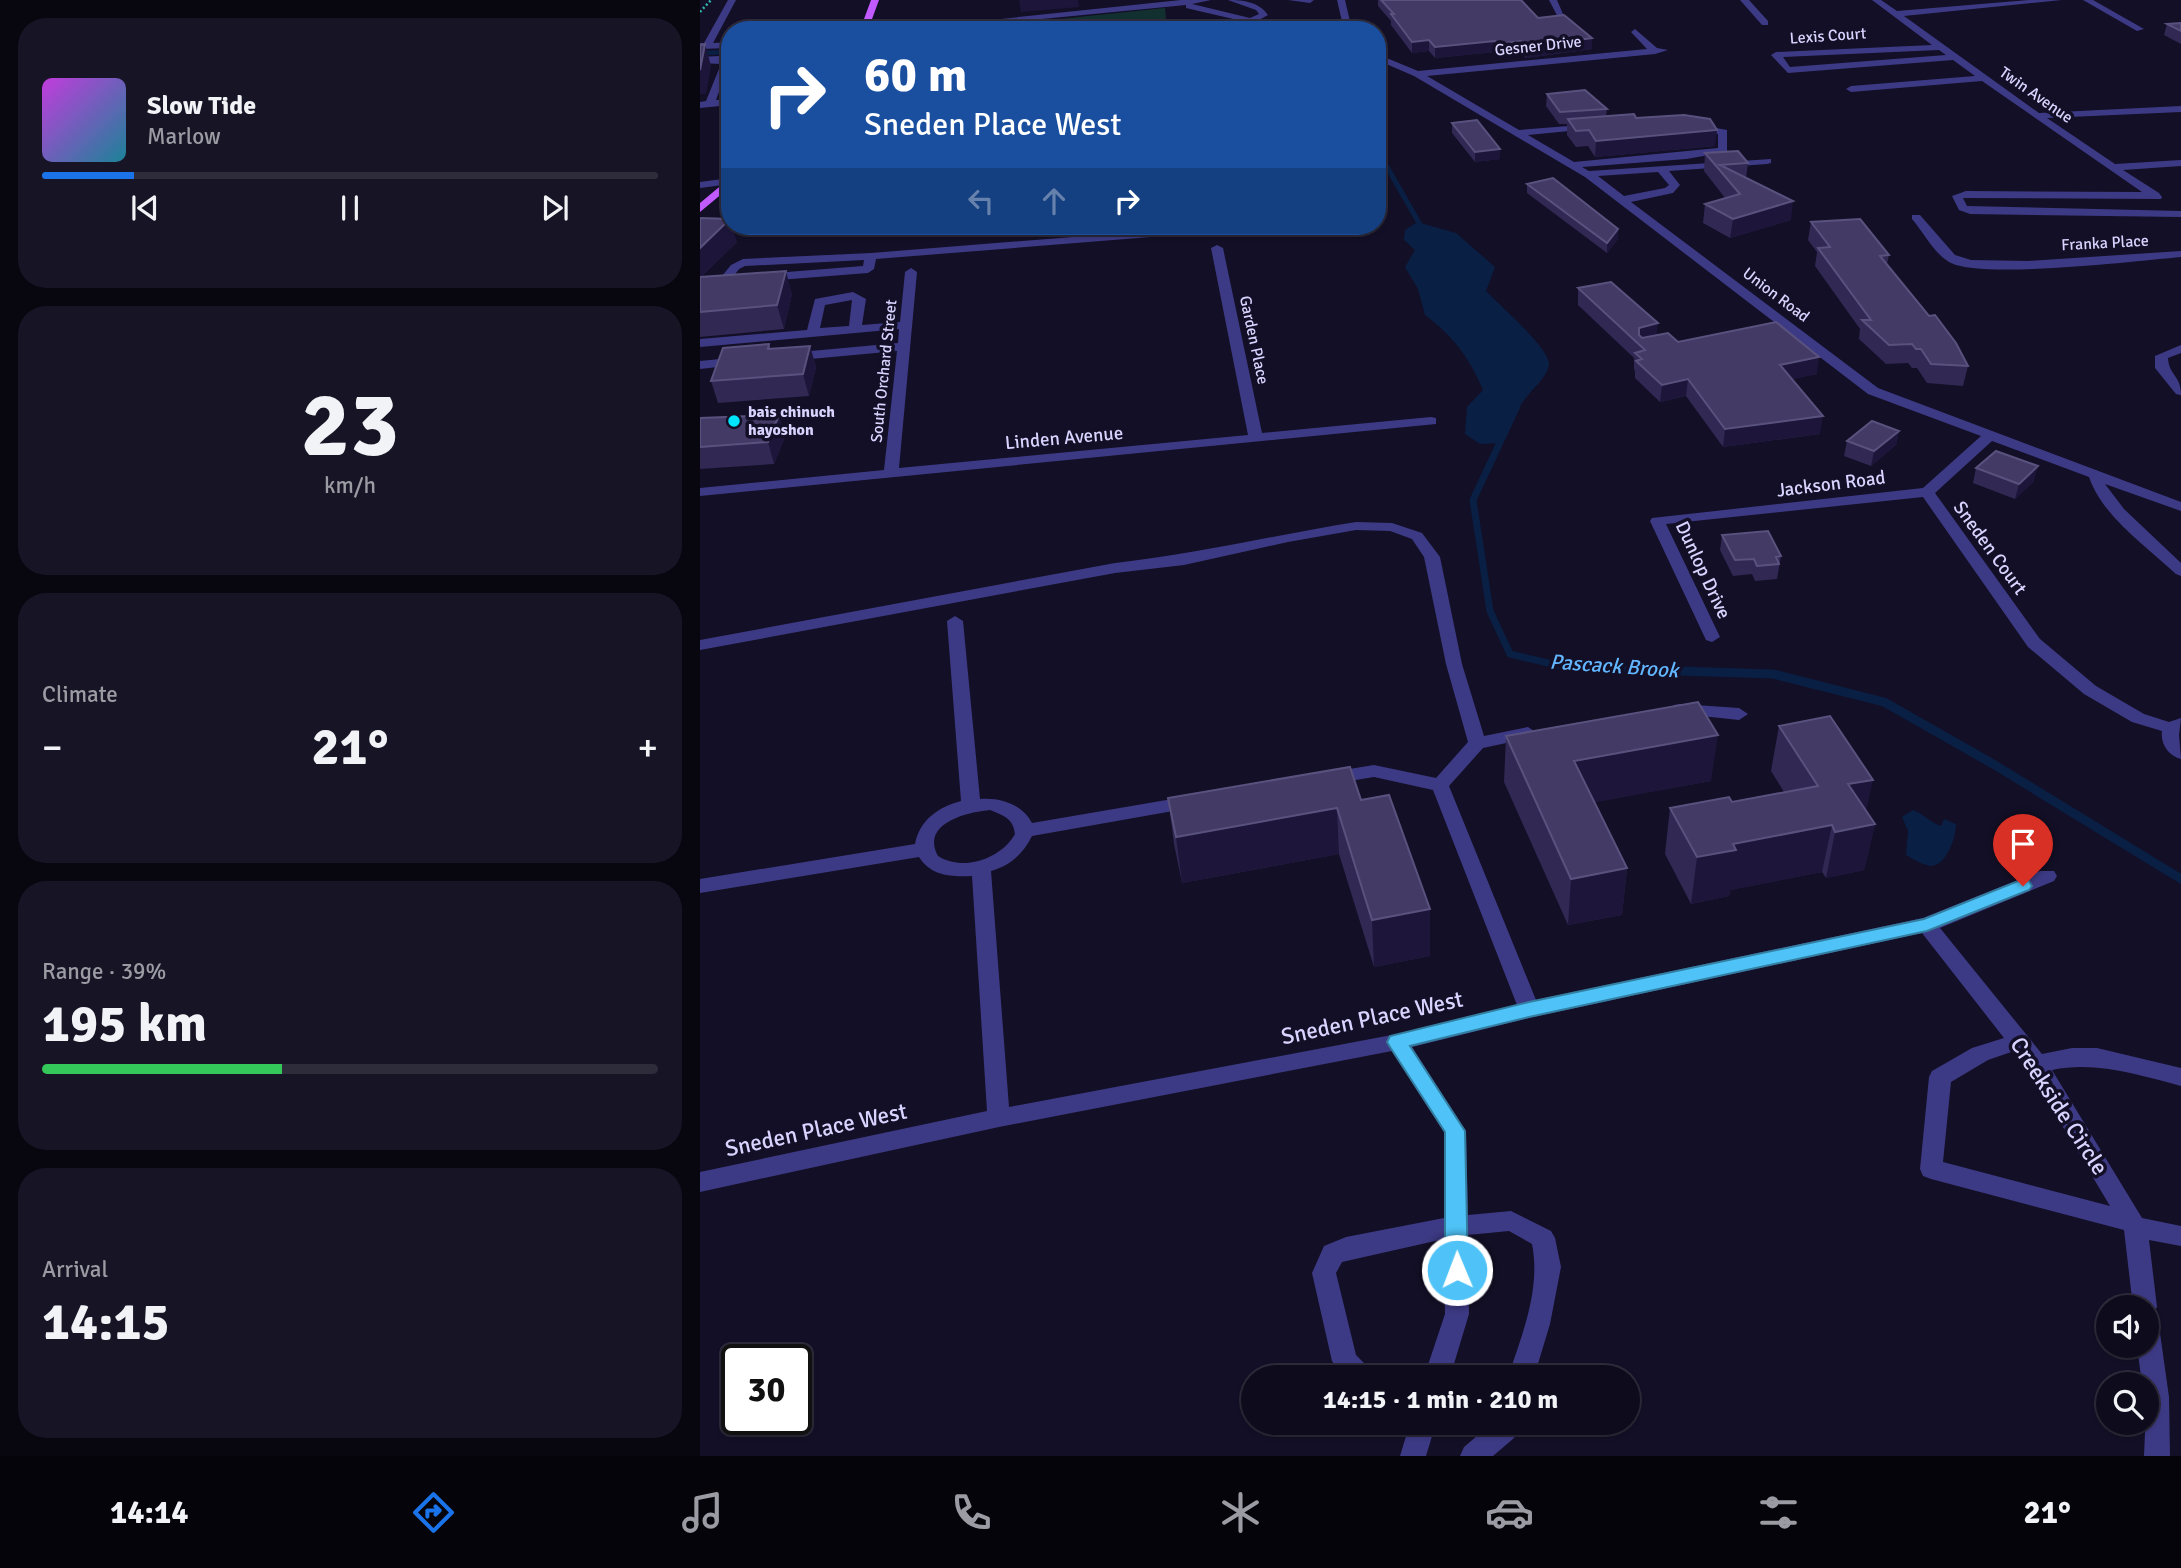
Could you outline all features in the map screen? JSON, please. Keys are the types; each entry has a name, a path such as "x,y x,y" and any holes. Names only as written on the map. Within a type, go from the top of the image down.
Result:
{"main road":[{"path":"867,21 875,0"},
{"path":"700,209 721,189"}],"street":[{"path":"721,21 732,0"},
{"path":"1091,0 1094,10"},
{"path":"987,21 1207,0"},
{"path":"1175,1 1251,21 1264,15 1259,8 1232,0"},
{"path":"1292,0 1310,0"},
{"path":"1340,0 1346,21"},
{"path":"1553,0 1563,19"},
{"path":"1744,0 1765,23"},
{"name":"Twin Avenue","path":"1876,0 2037,116 2181,214"},
{"path":"1896,14 2058,0"},
{"path":"2087,0 2140,29"},
{"path":"1220,13 1244,3"},
{"path":"704,46 721,21"},
{"name":"Gesner Drive","path":"1417,74 1659,51 1635,32"},
{"name":"Lexis Court","path":"1941,47 1776,55 1788,70 1955,57"},
{"path":"700,60 721,60"},
{"name":"Union Road","path":"1386,61 1417,74 1587,174 1774,323 1873,391 2181,507"},
{"path":"705,105 721,73"},
{"path":"1850,89 1984,78"},
{"path":"2037,116 2181,110"},
{"path":"1518,133 1599,125"},
{"path":"1573,165 1723,150 1723,132 1686,126"},
{"path":"1587,174 1767,161"},
{"path":"2114,167 2181,163"},
{"path":"1622,200 1669,191 1675,185 1661,169"},
{"path":"700,185 721,182"},
{"path":"2155,195 1966,194 1957,197 1963,208 1970,211 2181,214"},
{"name":"Franka Place","path":"1916,217 1953,258 1960,262 2030,263 2181,254"},
{"path":"723,282 735,267 743,263 1137,235"},
{"name":"Garden Place","path":"1217,248 1256,439"},
{"path":"708,284 869,268 871,256"},
{"name":"South Orchard Street","path":"891,473 911,272"},
{"path":"813,334 819,302 853,296 860,299 855,330"},
{"path":"700,343 906,325"},
{"path":"700,365 904,346"},
{"path":"2181,349 2161,356 2162,368 2181,391"},
{"name":"Linden Avenue","path":"700,492 1431,421"},
{"path":"1927,492 1989,436"},
{"path":"2095,475 2097,486 2108,502 2181,571"},
{"name":"Jackson Road","path":"1657,521 1927,492"},
{"name":"Sneden Court","path":"1927,492 2034,643 2090,690 2138,718 2176,725"},
{"name":"Dunlop Drive","path":"1657,521 1712,637"},
{"path":"700,645 1115,568 1184,560 1288,537 1356,526 1392,527 1417,536 1433,557 1454,664 1477,743"},
{"path":"955,621 971,806"},
{"path":"1660,711 1683,708 1739,714"},
{"path":"2176,725 2171,742 2181,753"},
{"path":"1440,785 1477,743 1544,730"},
{"path":"1307,782 1374,771 1440,785"},
{"path":"1440,785 1529,1010"},
{"path":"1024,831 1213,799"},
{"path":"992,804 1015,813 1022,821 1024,831 1021,843 1012,854 981,869 947,869 934,863 925,849 927,831 935,821 961,807 971,806 992,804"},
{"path":"700,886 925,849"},
{"path":"981,869 999,1118"},
{"name":"Sneden Place West","path":"700,1181 999,1118 1397,1042 1529,1010 1927,925 2047,876"},
{"name":"Creekside Circle","path":"1927,925 2037,1064 2133,1225 2143,1295"},
{"path":"2019,1041 1980,1054 1940,1077 1930,1169 2181,1236"},
{"path":"1397,1042 1455,1131 1457,1314 1441,1365"},
{"path":"2037,1064 2072,1057 2097,1057 2181,1077"},
{"path":"1348,1365 1345,1362 1324,1273 1333,1254 1346,1248 1456,1226 1511,1221 1543,1238 1549,1267 1538,1324 1525,1365"},
{"path":"2151,1358 2156,1397 2157,1456"},
{"path":"1413,1456 1419,1435"},
{"path":"1473,1456 1498,1435"}],"path":[{"path":"700,12 711,0"}],"green space":[{"path":"1165,8 1166,21 1039,21"}],"water":[{"path":"1417,222 1456,233 1495,267 1486,291 1523,327 1547,358 1549,365 1546,373 1520,405 1499,443 1480,444 1465,434 1467,407 1483,390 1459,348 1425,315 1418,289 1405,267 1415,250 1404,240 1405,230"},
{"path":"1913,810 1941,826 1944,819 1956,824 1950,849 1942,860 1932,866 1906,855 1908,831 1902,817"}],"building":[{"path":"1381,0 1521,0 1538,18 1564,15 1592,38 1526,47 1521,41 1497,44 1495,41 1435,47 1429,40 1412,42 1391,14 1394,14"},
{"path":"2181,23 2181,31 2167,24"},
{"path":"705,44 700,70 700,45"},
{"path":"1585,90 1607,109 1560,112 1547,94"},
{"path":"1634,114 1636,118 1684,115 1710,119 1717,130 1596,141 1589,130 1576,131 1568,119"},
{"path":"1477,120 1500,149 1475,152 1452,123"},
{"path":"1738,151 1748,163 1720,165 1793,201 1733,219 1705,204 1740,194 1705,153"},
{"path":"1553,178 1618,229 1607,243 1527,184"},
{"path":"700,218 721,219 721,228 700,248"},
{"path":"1860,219 1889,255 1880,256 1929,316 1935,315 1956,343 1968,366 1931,364 1921,349 1916,349 1912,344 1889,345 1862,320 1871,320 1818,248 1830,247 1811,222"},
{"path":"786,271 777,305 700,312 700,277"},
{"path":"1611,282 1658,323 1639,328 1642,338 1668,333 1678,342 1776,322 1819,357 1780,365 1823,416 1725,429 1688,379 1662,385 1636,361 1642,359 1635,353 1645,350 1578,288"},
{"path":"769,344 768,349 810,346 803,374 711,381 723,348"},
{"path":"779,415 768,442 700,447 700,418"},
{"path":"1872,421 1899,431 1874,451 1847,441"},
{"path":"1996,451 2038,466 2019,484 1976,468"},
{"path":"1768,531 1781,556 1776,557 1779,564 1757,566 1754,559 1735,560 1722,535"},
{"path":"1698,702 1718,735 1574,761 1627,868 1571,879 1506,736"},
{"path":"1830,716 1873,780 1848,784 1875,824 1835,832 1832,825 1733,844 1736,850 1697,857 1670,808 1729,797 1732,802 1818,786 1779,726"},
{"path":"1350,767 1361,800 1389,795 1430,909 1372,920 1337,808 1176,837 1168,798"}],"waterway":[{"name":"Pascack Brook","path":"700,53 721,52"},
{"name":"Pascack Brook","path":"1386,165 1392,175"},
{"name":"Pascack Brook","path":"1391,174 1422,228"},
{"name":"Pascack Brook","path":"1512,397 1517,406 1473,500 1490,611 1510,654 1565,667 1697,671"},
{"name":"Pascack Brook","path":"1645,670 1773,674 1884,702 1993,764 2181,879"}],"place":[{"name":"bais chinuch hayoshon","path":"734,421"}],"route":[{"path":"1457,1270 1455,1131 1397,1042 1529,1010 1927,925 2023,886"}]}
